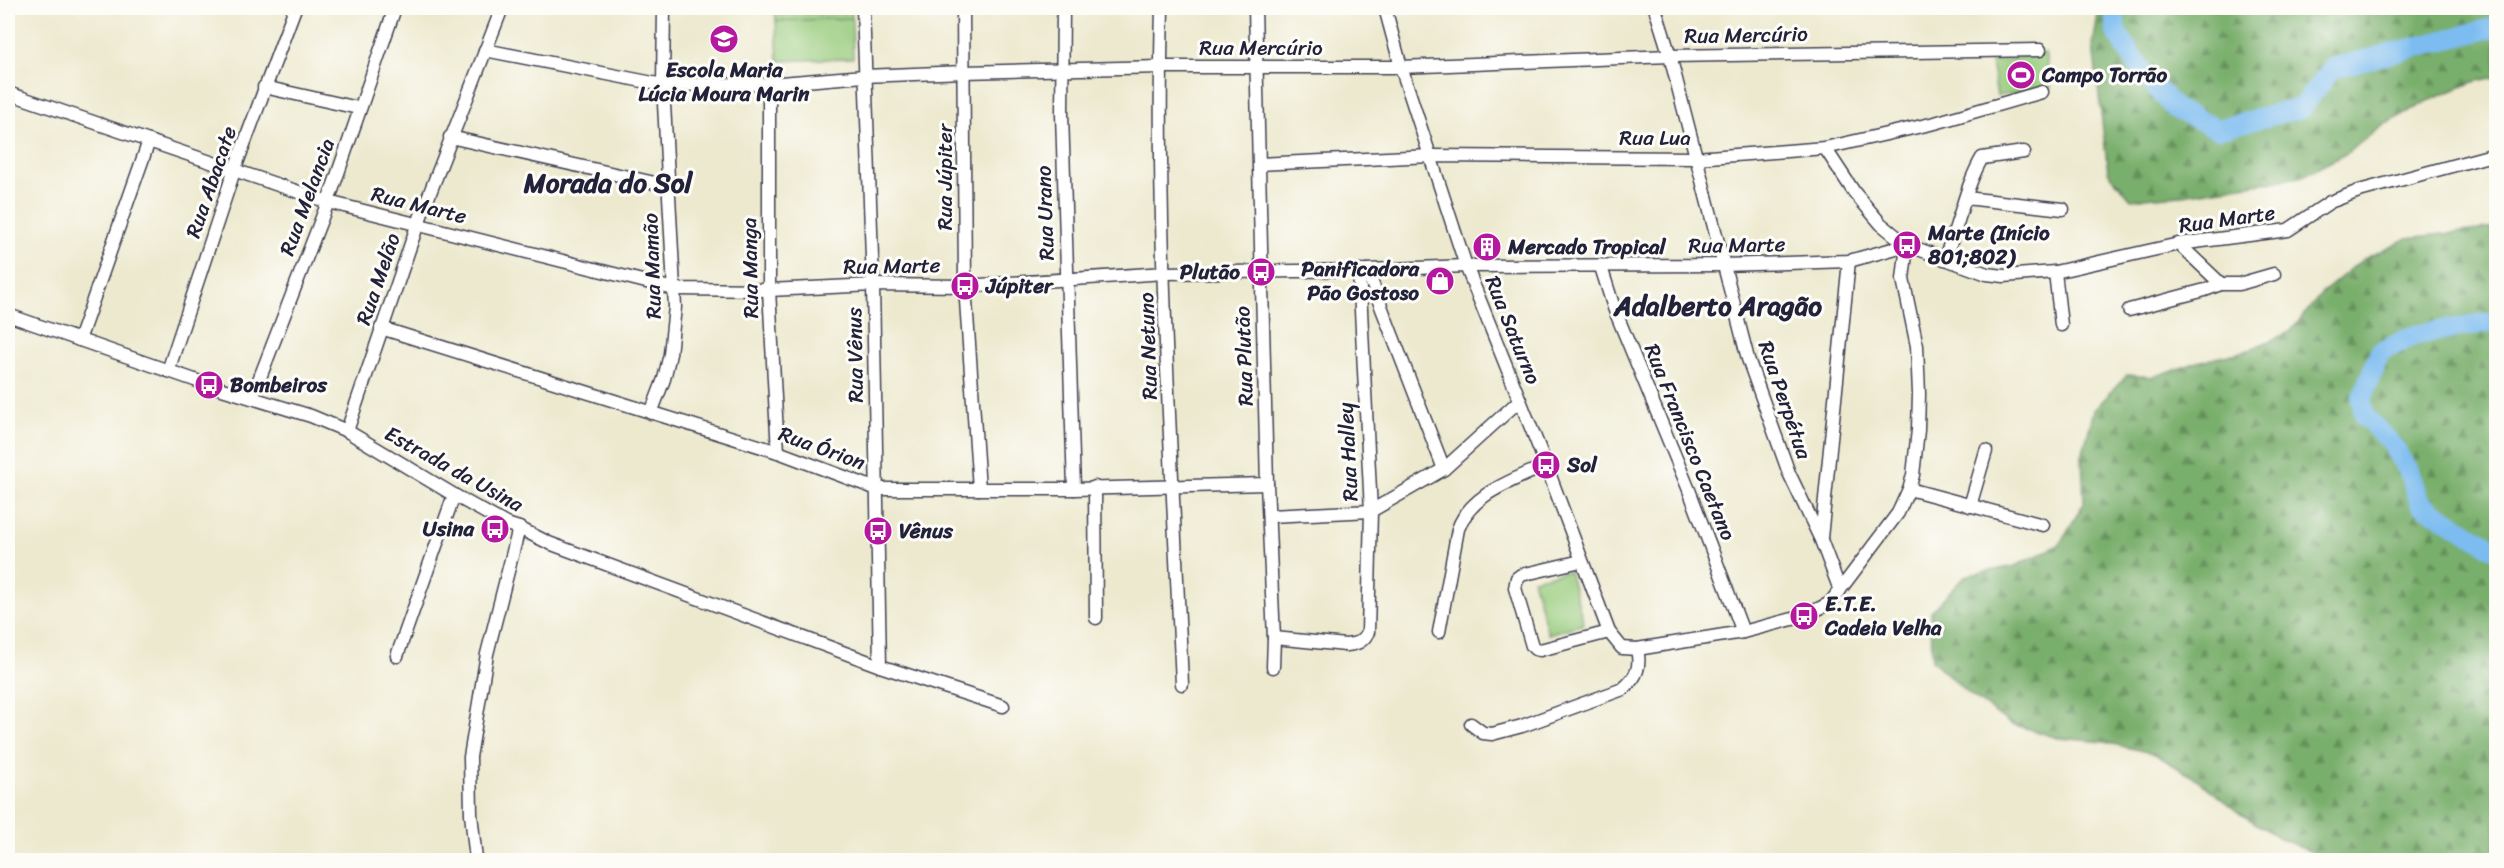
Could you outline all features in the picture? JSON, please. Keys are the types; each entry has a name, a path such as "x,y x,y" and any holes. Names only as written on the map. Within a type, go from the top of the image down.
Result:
{"street":[{"name":"Rua Abacate","path":"168,371 234,171 295,8"},
{"name":"Rua Melancia","path":"252,398 328,202 358,108 394,8"},
{"name":"Rua Melão","path":"347,431 417,226 502,8"},
{"name":"Rua Mamão","path":"651,412 664,379 674,327 663,85 664,8"},
{"name":"Rua Vênus","path":"863,8 873,285 880,666"},
{"name":"Rua Júpiter","path":"963,8 965,285 979,489"},
{"name":"Rua Urano","path":"1063,8 1066,280 1074,489"},
{"name":"Rua Netuno","path":"1162,8 1164,273 1182,684"},
{"name":"Rua Plutão","path":"1255,8 1273,667"},
{"name":"Rua Saturno","path":"1385,8 1401,67 1466,266 1546,465 1581,561 1609,632 1622,648 1637,649"},
{"name":"Rua Perpétua","path":"1655,8 1670,56 1748,359 1789,473 1821,540 1840,590"},
{"name":"Rua Mercúrio","path":"485,50 663,85 769,84 864,76 964,72 1161,67 1401,67 1670,56 2040,50"},
{"name":"Rua Manga","path":"769,84 769,290 778,452"},
{"path":"264,87 358,108"},
{"name":"Rua Lua","path":"1260,164 1431,156 1696,158 1825,148 1935,123 2042,92"},
{"name":"Rua Marte","path":"8,93 328,202 674,289 769,290 873,285 965,285 1164,273 1850,261 1907,244 1944,260 1987,274 2004,276 2055,272 2179,244 2288,230 2330,202 2359,191 2496,154"},
{"path":"450,137 668,186"},
{"path":"79,340 149,141"},
{"path":"1471,724 1483,733 1492,734 1522,726 1623,689 1637,673 1637,649 1743,632 1818,610 1830,603 1888,529 1909,489 1918,430 1917,346 1903,279 1907,244 1881,224 1854,192 1825,148"},
{"path":"1944,260 1955,236 1966,198 1982,158 2024,152"},
{"path":"1966,198 2063,209"},
{"path":"2179,244 2221,284"},
{"path":"1821,540 1850,261"},
{"name":"Rua Francisco Caetano","path":"1601,267 1614,308 1689,490 1743,632"},
{"path":"1363,270 1444,469"},
{"name":"Rua Halley","path":"1274,638 1346,645 1364,640 1368,632 1371,511 1363,270"},
{"path":"2055,272 2061,325"},
{"path":"2129,310 2221,284 2239,284 2274,274"},
{"name":"Estrada da Usina","path":"8,315 168,371 311,416 347,431 506,524 549,543 880,666 1003,706"},
{"name":"Rua Órion","path":"381,328 778,452 877,489 1074,489 1268,484"},
{"path":"1270,516 1371,511 1444,469 1520,400"},
{"path":"1970,506 1986,451"},
{"path":"1439,632 1462,518 1483,496 1546,465"},
{"path":"1095,487 1096,618"},
{"path":"1909,489 2043,525"},
{"path":"396,656 454,495"},
{"path":"476,861 471,814 470,757 487,654 519,528"},
{"path":"1581,561 1521,575 1517,578 1515,588 1532,646 1535,650 1540,650 1609,632"}],"green space":[{"path":"775,8 851,8 852,18 776,21"},
{"path":"2099,8 2496,8 2496,77 2473,82 2426,102 2384,125 2345,154 2301,177 2182,195 2131,199 2108,172 2093,45"},
{"path":"852,18 853,58 778,61 776,21"},
{"name":"Campo Torrão","path":"2045,53 2051,88 1997,96 1991,62"},
{"path":"2496,228 2496,860 2331,860 2281,839 2239,813 2198,780 2155,754 2105,742 2058,738 2009,723 1969,694 1932,660 1931,611 1965,576 2015,566 2059,545 2084,503 2082,456 2094,410 2127,375 2153,377 2198,362 2246,351 2290,332 2322,293 2362,260 2407,238"},
{"path":"1569,571 1584,624 1548,634 1533,579"}],"waterway":[{"path":"2114,8 2116,31 2142,72 2175,109 2218,129 2301,108 2333,68 2496,27"},
{"path":"2496,321 2415,335 2380,352 2361,400 2365,417 2391,443 2410,474 2420,503 2496,550"}],"place":[{"name":"Escola Maria Lúcia Moura Marin","path":"724,39"},
{"name":"Campo Torrão","path":"2021,75"},
{"name":"Marte (Início 801;802)","path":"1907,245"},
{"name":"Mercado Tropical","path":"1487,247"},
{"name":"Plutão","path":"1261,272"},
{"name":"Panificadora Pão Gostoso","path":"1440,281"},
{"name":"Júpiter","path":"965,286"},
{"name":"Bombeiros","path":"209,385"},
{"name":"Sol","path":"1546,465"},
{"name":"Usina","path":"495,529"},
{"name":"Vênus","path":"878,531"},
{"name":"E.T.E. Cadeia Velha","path":"1804,616"}],"district":[{"name":"Morada do Sol","path":"608,183"},
{"name":"Adalberto Aragão","path":"1718,306"}]}
